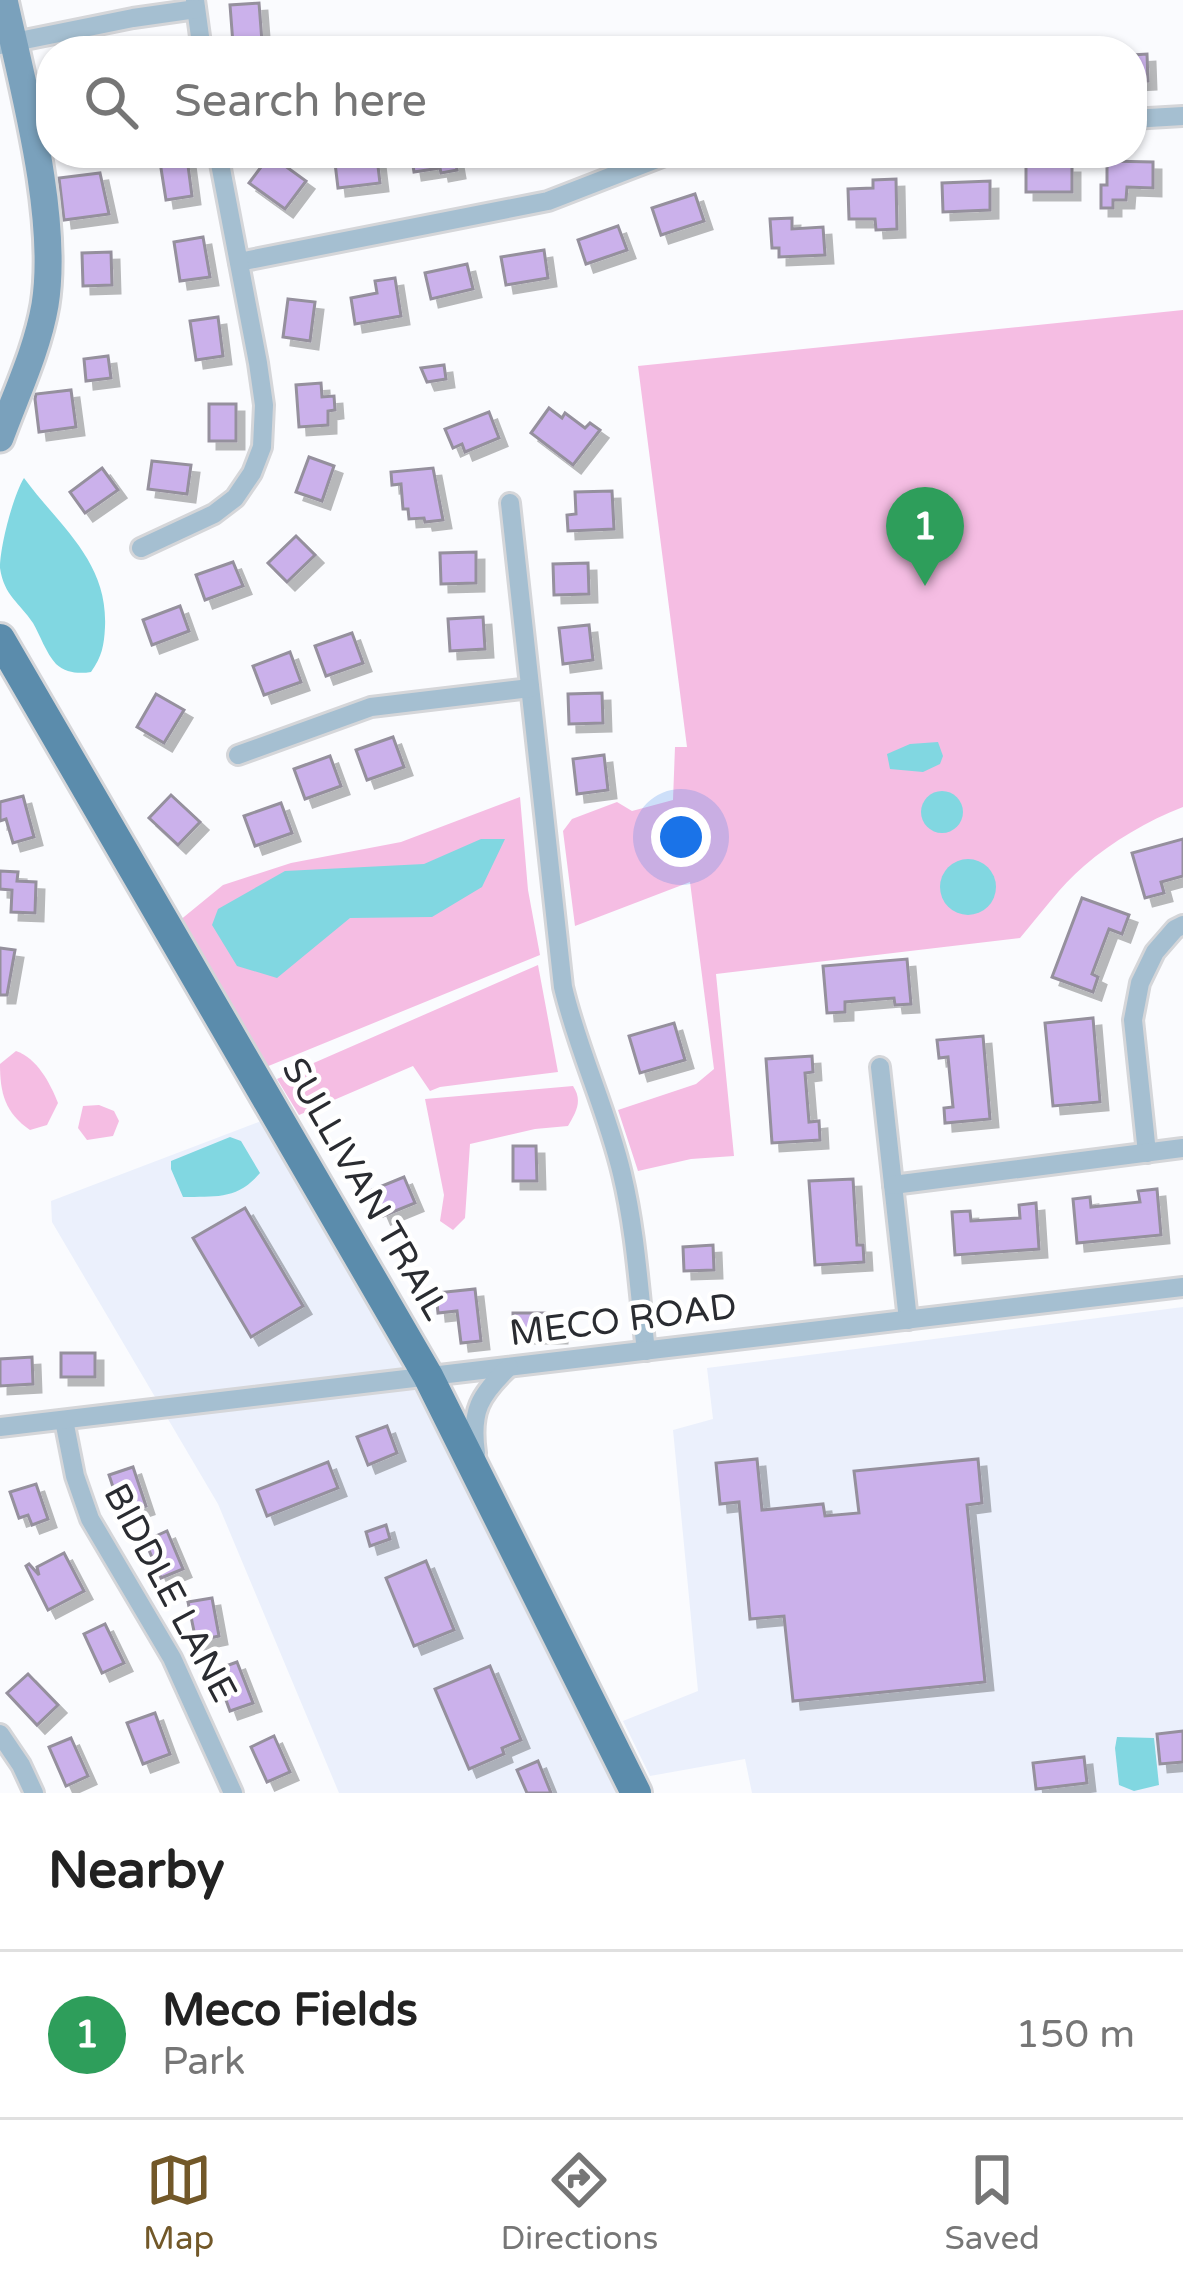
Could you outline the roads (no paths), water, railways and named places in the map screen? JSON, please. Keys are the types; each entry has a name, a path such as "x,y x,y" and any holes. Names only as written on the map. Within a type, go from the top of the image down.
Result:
{"main road":[{"path":"0,437 40,326 47,278 42,194 6,44 4,0"},
{"name":"SULLIVAN TRAIL","path":"0,639 428,1376 636,1793"}],"street":[{"path":"44,36 196,4 200,36"},
{"path":"6,44 36,38"},
{"path":"1147,118 1183,116"},
{"path":"141,548 214,514 235,498 258,460 264,433 264,405 221,168"},
{"path":"239,262 548,201 633,168"},
{"path":"509,503 563,987 574,1036 622,1174 646,1351"},
{"path":"238,755 371,706 530,688"},
{"path":"1148,1153 1133,1020 1140,982 1155,952 1183,925"},
{"path":"880,1066 908,1320"},
{"path":"893,1185 1183,1148"},
{"name":"MECO ROAD","path":"0,1427 1183,1287"},
{"path":"481,1481 473,1432 476,1410 488,1388 509,1367"},
{"name":"BIDDLE LANE","path":"64,1420 74,1476 90,1519 172,1658 233,1793"},
{"path":"0,1734 34,1793"}],"water":[{"path":"24,478 79,546 99,583 105,634 91,672 73,672 56,664 2,578 5,535"},
{"path":"938,742 943,756 940,764 923,772 890,769 887,754 910,744"},
{"path":"942,791 957,797 963,812 957,827 942,833 927,827 921,812 927,797"},
{"path":"481,839 505,839 482,887 432,917 350,918 277,978 237,966 212,925 218,909 285,871 424,864"},
{"path":"968,859 988,867 996,887 988,907 968,915 948,907 940,887 948,867"},
{"path":"230,1137 241,1141 260,1173 234,1192 183,1197 171,1161"},
{"path":"1117,1737 1154,1738 1159,1785 1134,1791 1119,1785"}],"place":[{"name":"Meco Fields","path":"925,586"}]}
